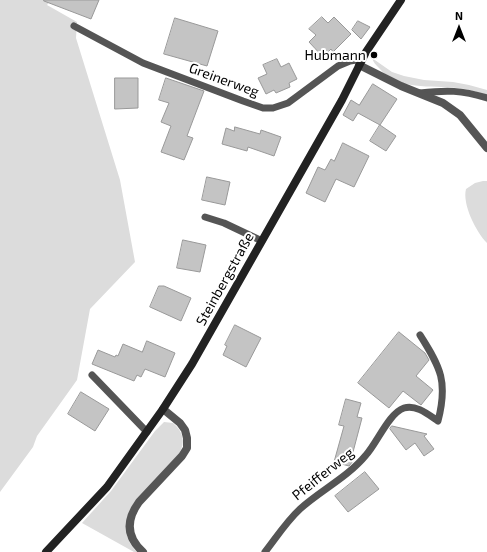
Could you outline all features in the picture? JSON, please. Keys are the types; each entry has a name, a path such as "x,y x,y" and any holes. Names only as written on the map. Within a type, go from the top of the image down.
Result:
{"street":[{"name":"Steinbergstraße","path":"46,552 106,487 147,432 192,364 342,100 361,62 382,27 401,0"},
{"path":"361,62 389,81 435,98 452,108 487,148"},
{"path":"143,552 134,544 130,530 134,509 182,456 187,445 186,434 182,427 163,409"}],"lane":[{"name":"Greinerweg","path":"74,26 143,63 263,108 273,108 288,103 338,66 350,61 361,62"},
{"path":"420,93 447,90 487,98"},
{"path":"205,217 224,223 262,242"},
{"name":"Pfeifferweg","path":"265,552 286,524 300,509 363,460 389,422 400,410 410,407 438,421 443,397 443,382 430,350 420,335"},
{"path":"92,375 147,432"}],"shaded area":[{"path":"0,0 51,0 47,5 77,22 76,38 120,180 135,262 90,309 77,380 37,436 33,447 0,492"},
{"path":"372,58 392,72 404,76 424,80 453,82 469,85 487,90 487,95 461,88 415,86 405,84 387,75 376,65"},
{"path":"487,181 487,243 474,225 468,210 465,195 466,189 475,183"},
{"path":"164,422 173,423 181,433 183,441 181,450 132,506 127,520 126,533 128,540 137,552 134,552 82,523 111,491 155,431"}],"building":[{"path":"44,0 99,0 91,19"},
{"path":"322,17 328,23 334,17 351,34 333,52 331,49 323,57 309,42 316,35 309,29"},
{"path":"175,18 218,31 207,66 164,54"},
{"path":"358,21 370,27 361,39 352,30"},
{"path":"277,59 281,67 289,63 297,79 289,83 290,87 276,93 274,90 266,94 258,78 267,74 263,65"},
{"path":"115,78 138,78 138,108 115,109"},
{"path":"166,78 204,91 187,136 193,138 184,160 161,152 171,126 161,122 169,103 159,100"},
{"path":"373,84 397,99 380,125 358,113 353,121 343,115 351,100 359,105"},
{"path":"380,125 396,136 386,151 370,141"},
{"path":"235,127 260,134 261,130 281,137 274,156 248,147 247,151 222,144 226,128 234,131"},
{"path":"343,143 369,156 354,187 336,179 325,202 306,193 318,167 325,170 331,159 334,161"},
{"path":"207,177 230,182 225,205 202,200"},
{"path":"183,240 206,245 200,272 177,268"},
{"path":"159,286 164,286 191,298 181,321 150,307"},
{"path":"235,325 261,338 246,367 223,355 227,346 225,345"},
{"path":"399,332 425,353 429,360 416,376 433,390 421,405 403,391 389,408 358,383"},
{"path":"147,341 175,353 165,377 145,369 141,377 137,375 134,381 92,364 98,350 115,357 116,355 118,356 123,344 142,352"},
{"path":"81,392 109,409 95,431 68,414"},
{"path":"346,399 361,403 357,417 362,418 353,452 349,457 353,461 349,466 334,462 344,426 339,425"},
{"path":"392,426 427,434 424,436 434,449 424,456 415,443 406,450 390,429"},
{"path":"365,472 379,489 348,512 335,496"}],"place":[{"name":"Hubmann","path":"374,55"}]}
